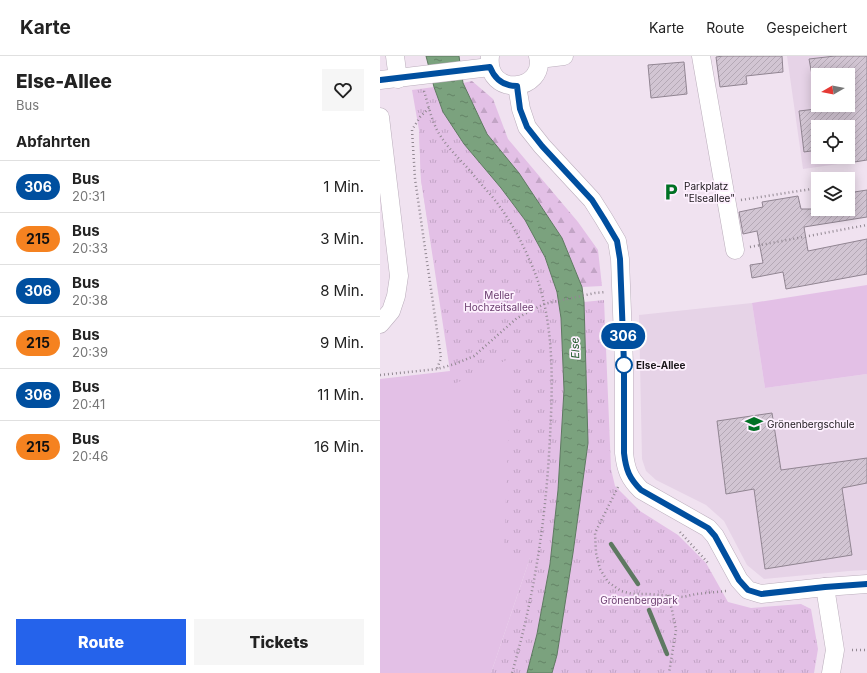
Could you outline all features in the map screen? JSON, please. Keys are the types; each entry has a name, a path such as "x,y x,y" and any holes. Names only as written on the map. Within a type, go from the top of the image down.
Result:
{"street":[{"path":"395,56 398,79"},
{"path":"380,80 470,70 490,62 497,79 510,86 517,86 525,84 532,79 539,66 539,57 564,56"},
{"path":"701,56 735,250"},
{"path":"517,86 520,109 527,127 542,146 592,200 617,241 620,259 624,364 624,453 626,467 632,481 641,490 708,528 715,536 739,580 748,590 761,594 867,584"},
{"path":"380,118 399,276 397,290 384,316"},
{"path":"380,295 397,290"},
{"path":"825,587 834,650 831,673"}],"path":[{"path":"423,76 429,108 437,129 450,149 500,207 529,259 544,304 551,363 552,403 548,466 538,560 523,634 512,673"},
{"path":"429,108 420,117 412,130 415,179 441,358 437,369"},
{"path":"727,203 811,189"},
{"path":"735,250 867,225"},
{"path":"380,375 437,369 455,364 474,356 517,318 544,304 595,293"},
{"path":"618,486 595,533 596,553 600,569 608,582 621,591 633,594 683,597 726,591"},
{"path":"668,595 676,630 670,673"}],"shaded area":[{"path":"787,56 867,56 867,160 855,162 855,120 811,120 811,164 839,164 803,169"},
{"name":"Grönenbergschule","path":"752,303 765,388 867,374 867,570 764,579 747,565 724,521 706,505 656,480 646,471 642,459 639,315"}],"green space":[{"path":"472,81 493,99 508,139 578,222 598,250 602,286 582,287 562,238 519,173 487,134 463,83"},
{"name":"Meller Hochzeitsallee","path":"434,87 443,112 464,144 501,188 525,220 545,257 557,292 561,318 564,390 558,490 550,564 537,634 527,673 491,673 530,558 504,550 511,358 454,384 421,180 419,130 412,90"},
{"path":"419,130 501,231 530,558 491,673 380,673 380,379 450,371 421,180"},
{"path":"867,285 867,374 765,388 752,303"},
{"name":"Grönenbergpark","path":"604,300 611,469 615,486 640,511 678,535 706,563 728,602 751,608 801,604 811,609 818,649 814,673 552,673 557,655 573,553 588,443 584,302"}],"water":[{"name":"Else","path":"426,56 459,56 463,83 487,134 519,173 562,238 582,287 584,302 588,443 573,553 557,655 552,673 527,673 537,634 550,564 558,490 564,390 561,318 557,292 545,257 525,220 501,188 464,144 443,112 434,87"}],"building":[{"path":"782,56 783,72 746,76 747,84 720,87 716,57"},
{"path":"835,56 867,56 867,160 855,162 855,120 811,120 811,151 804,152 799,111 811,110 811,112 855,112 855,68 811,68 811,70 809,59"},
{"path":"684,62 687,94 651,98 648,65"},
{"path":"867,190 867,217 804,227 808,251 867,239 867,274 786,289 783,272 752,278 750,265 763,263 757,231 743,234 739,212 763,207 762,202 798,196 801,209 811,209 811,216 855,216 855,192"},
{"path":"772,413 781,470 867,458 867,483 842,488 852,555 765,569 754,489 726,494 717,421"}],"waterway":[{"path":"611,544 638,584"},
{"path":"649,610 667,654"}],"bus line":[{"name":"306","path":"380,80 427,76 490,67 497,79 510,86 517,86 520,109 527,127 542,146 592,200 604,219 617,241 620,259 624,364 624,453 626,467 632,481 641,490 708,528 715,536 739,580 748,590 761,594 867,584"}],"place":[{"name":"Parkplatz \"Elseallee\"","path":"671,192"},
{"name":"Else-Allee","path":"624,365"},
{"name":"Grönenbergschule","path":"754,424"}]}
